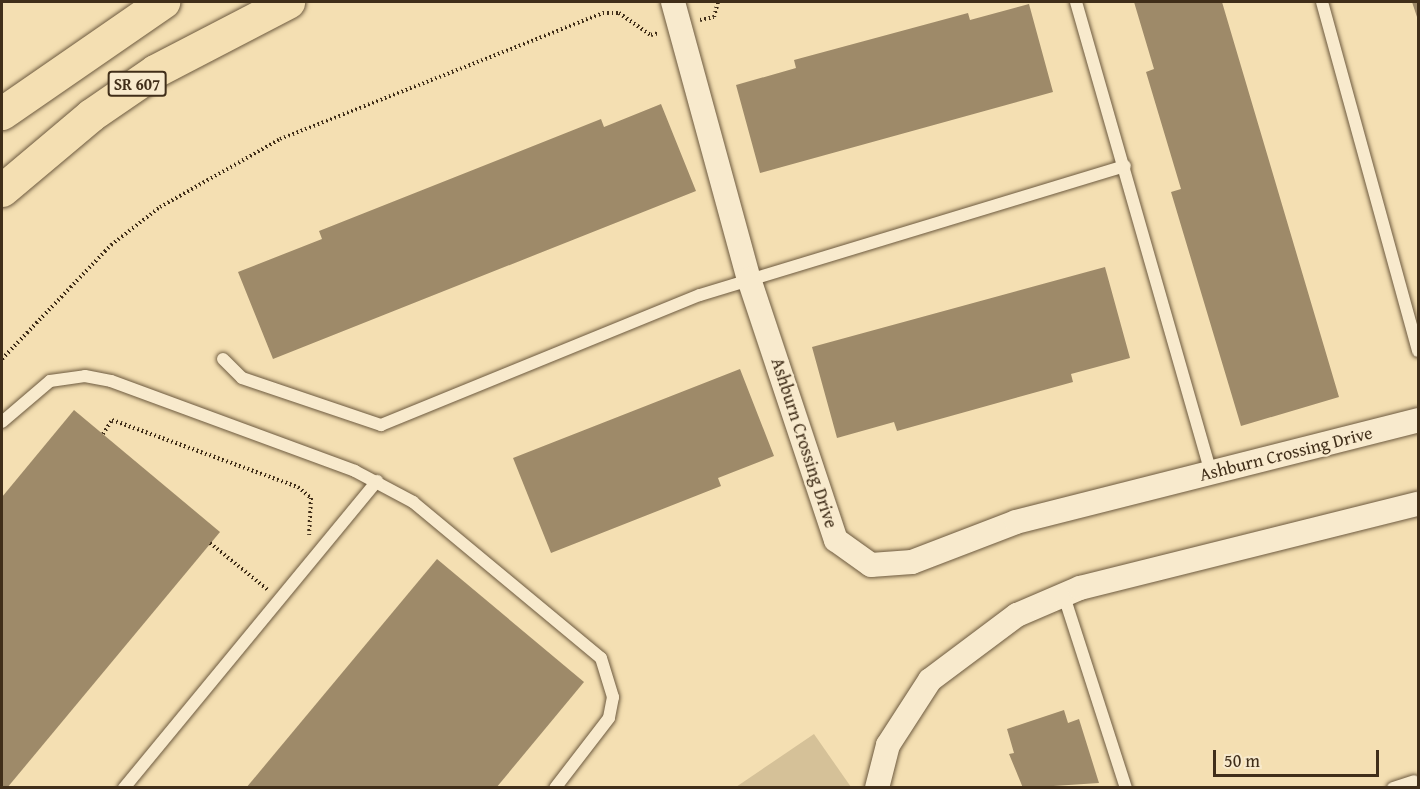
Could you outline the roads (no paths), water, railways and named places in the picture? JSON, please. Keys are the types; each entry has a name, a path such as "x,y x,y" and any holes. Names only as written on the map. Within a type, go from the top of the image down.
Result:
{"main road":[{"path":"2,113 163,2"},
{"name":"SR 607","path":"2,190 91,115 155,71 288,2"}],"street":[{"name":"Ashburn Crossing Drive","path":"673,2 748,279 836,540 871,565 912,562 1016,522 1419,420"},
{"path":"877,788 888,745 930,680 1017,615 1063,593 1419,504"}],"lane":[{"path":"1076,2 1125,166 1211,472"},
{"path":"1322,2 1419,351"},
{"path":"223,359 242,378 381,425 748,279 1125,166"},
{"path":"2,422 18,402 50,381 85,376 111,381 377,481 413,502 601,658 613,697 609,718 555,788"},
{"path":"124,788 377,481"},
{"path":"1063,593 1125,788"},
{"path":"1393,788 1414,781"}]}
